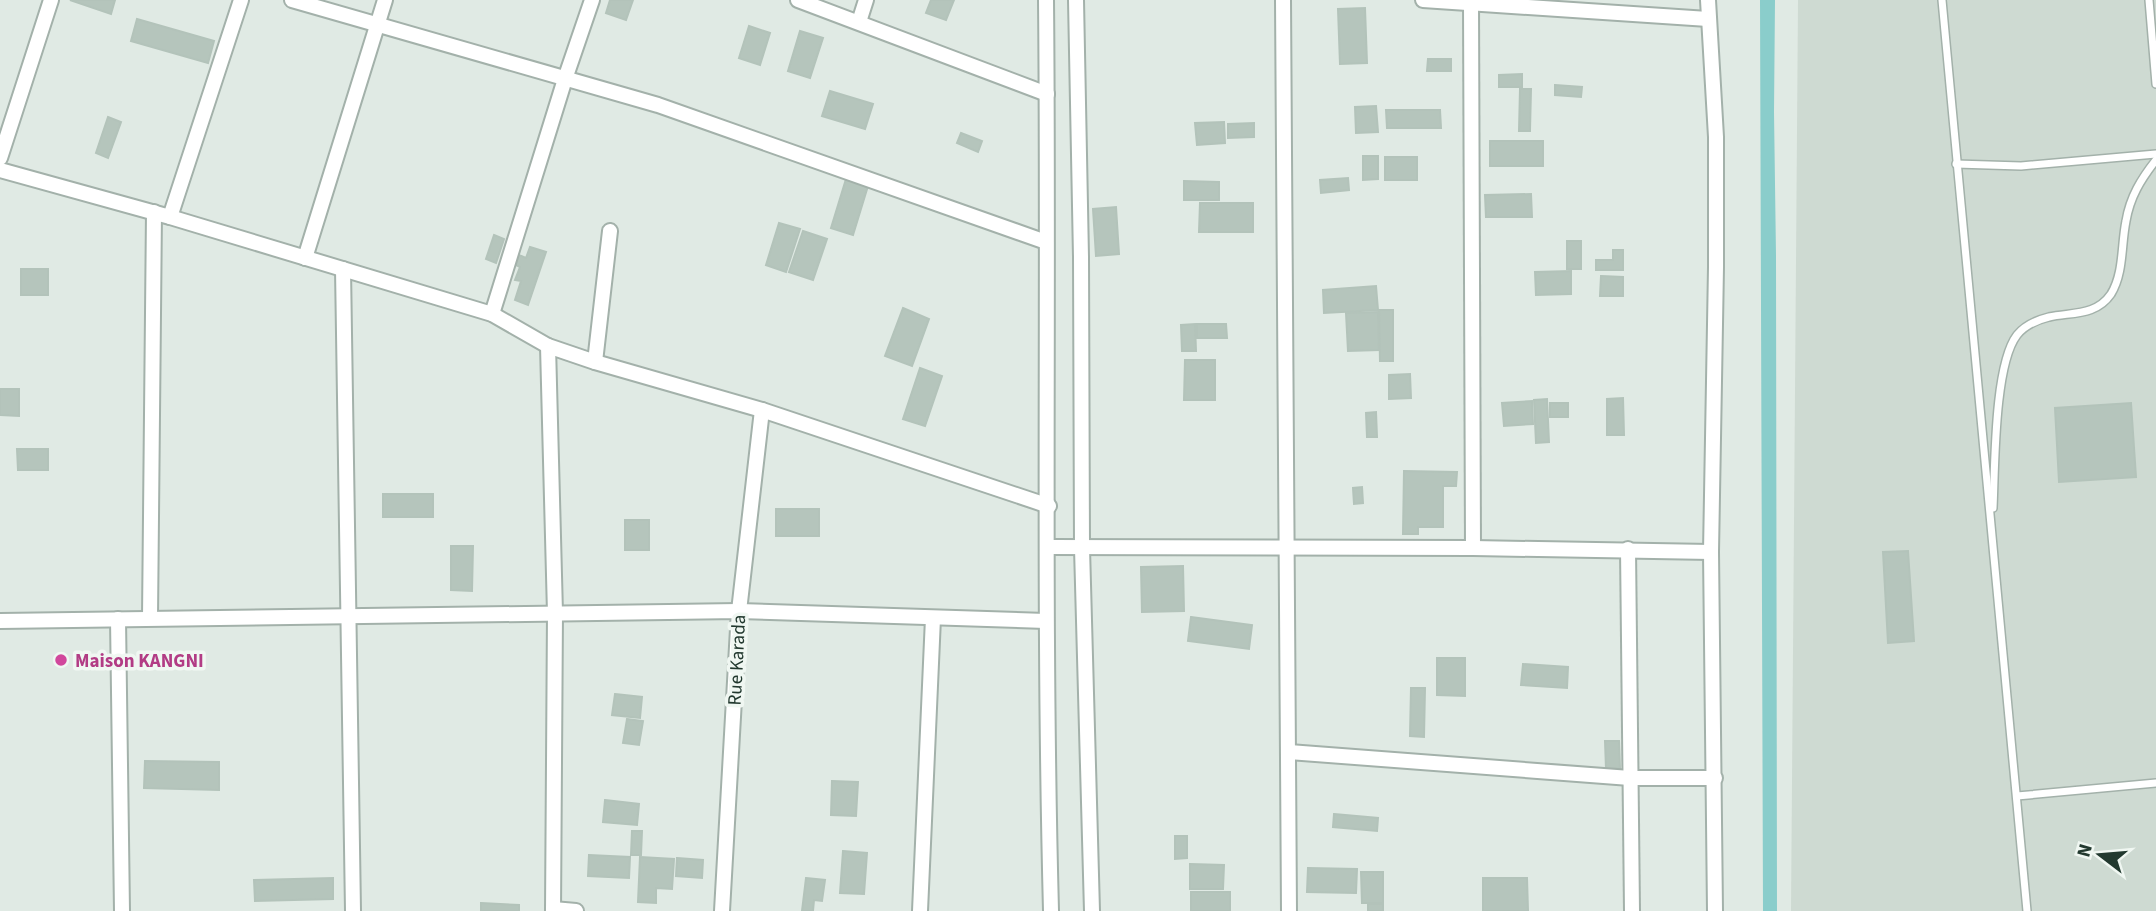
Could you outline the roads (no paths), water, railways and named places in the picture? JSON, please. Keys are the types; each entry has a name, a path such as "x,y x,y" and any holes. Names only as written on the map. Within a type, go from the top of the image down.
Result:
{"street":[{"path":"0,158 51,0"},
{"path":"170,217 241,0"},
{"path":"292,0 658,105 1046,242"},
{"path":"305,258 384,0"},
{"path":"492,314 592,0"},
{"path":"797,0 1047,94"},
{"path":"859,22 866,0"},
{"path":"1046,0 1049,506 1046,621 1051,911"},
{"path":"1076,0 1081,257 1082,548 1092,911"},
{"path":"1283,0 1289,911"},
{"path":"1423,0 1471,4 1591,6 1708,19"},
{"path":"1708,0 1716,137 1711,552 1716,911"},
{"path":"1471,4 1473,548"},
{"path":"0,170 154,212 492,314 548,346 762,410 1049,506"},
{"path":"150,618 154,212"},
{"path":"595,362 610,231"},
{"path":"343,270 353,911"},
{"path":"548,346 555,613 552,910 576,911"},
{"name":"Rue Karada","path":"722,911 738,611 762,410"},
{"path":"1048,547 1628,549 1711,552"},
{"path":"1628,549 1632,911"},
{"path":"0,621 738,611 1046,621"},
{"path":"920,911 933,618"},
{"path":"118,619 122,911"},
{"path":"1289,752 1630,778 1715,778"}],"lane":[{"path":"1942,0 2027,911"},
{"path":"2149,0 2156,84"},
{"path":"1956,163 2021,166 2156,154"},
{"path":"1992,536 2000,398 2010,348 2018,335 2030,324 2047,317 2087,312 2101,306 2111,293 2118,276 2136,188 2156,160"},
{"path":"2017,796 2156,783"}],"water":[{"path":"1760,0 1775,0 1777,911 1763,911"}],"place":[{"name":"Maison KANGNI","path":"61,660"}]}
